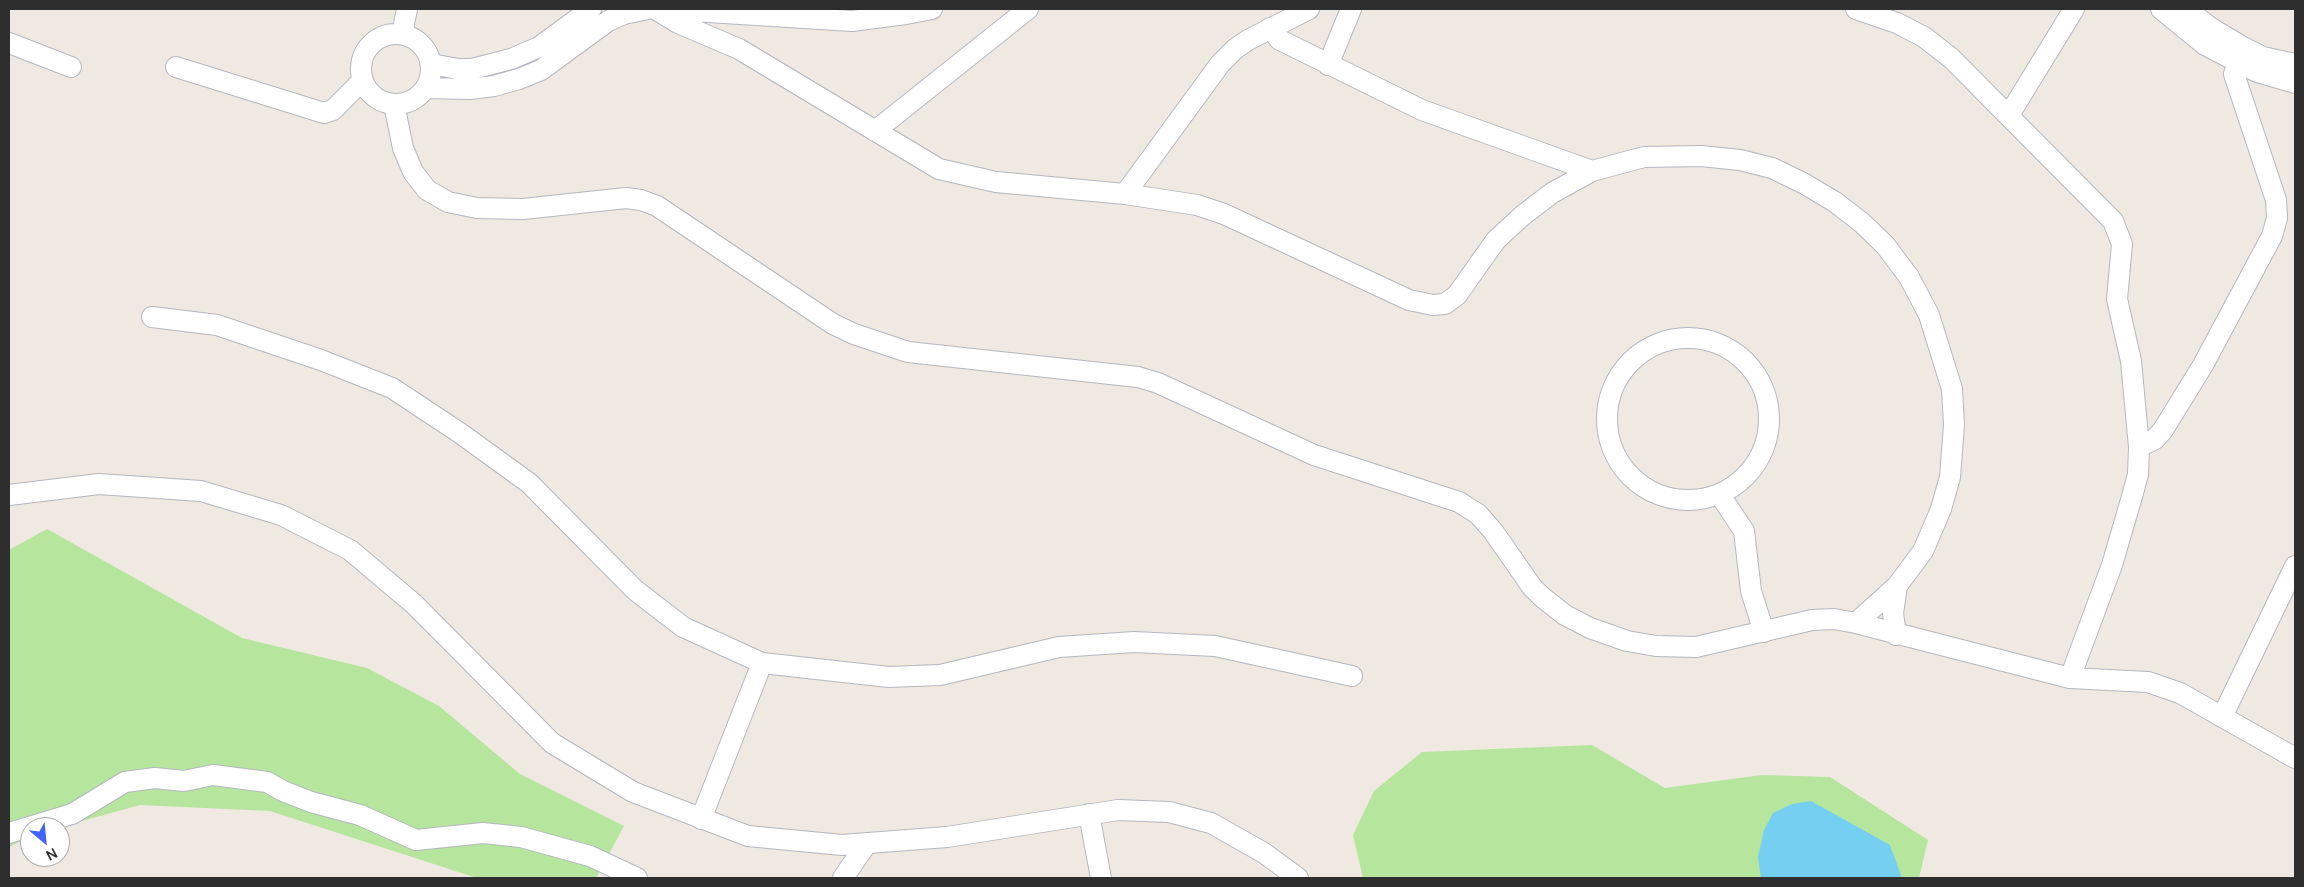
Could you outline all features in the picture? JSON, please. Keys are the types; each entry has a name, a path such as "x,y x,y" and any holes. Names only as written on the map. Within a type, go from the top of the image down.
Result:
{"street":[{"path":"402,34 407,9"},
{"path":"431,64 458,69 472,69 511,59 538,47 591,9"},
{"path":"426,88 470,89 494,86 519,79 541,70 608,21 624,14 648,9"},
{"path":"655,9 678,23 740,49 939,169 996,182 1125,194 1197,205 1224,214 1410,300 1433,305 1445,304 1456,295 1496,240 1522,216 1552,193 1592,171 1644,157 1701,156 1740,160 1772,168 1835,202 1861,222 1885,245 1909,277 1929,314 1945,361 1952,389 1954,424 1950,477 1941,509 1923,551 1897,586 1856,623"},
{"path":"660,9 852,21 932,9"},
{"path":"875,131 1028,9"},
{"path":"1125,194 1220,64 1235,49 1270,28 1309,9"},
{"path":"1328,65 1351,9"},
{"path":"1856,9 1897,23 1924,37 1951,58 2113,221 2122,238 2117,299 2131,361 2139,448 2133,493 2112,565 2070,678"},
{"path":"2009,115 2074,9"},
{"path":"2161,9 2186,13 2205,45 2240,55 2263,57 2295,64"},
{"path":"1270,28 1280,40 1422,110 1592,171"},
{"path":"390,34 402,34 421,44 428,53 431,64 430,80 426,88 412,100 394,104 375,97 363,80 361,68 363,57 369,46 390,34"},
{"path":"9,43 71,67"},
{"path":"2139,448 2155,439 2163,430 2203,364 2272,236 2277,218 2276,200 2234,74 2240,55"},
{"path":"2240,55 2272,77 2295,83"},
{"path":"176,68 324,113 333,110 363,80"},
{"path":"394,104 403,148 413,172 427,190 448,202 477,208 524,209 626,198 641,200 657,206 834,324 854,334 908,352 1138,377 1158,382 1274,438 1314,455 1459,502 1478,514 1493,531 1532,587 1542,597 1565,615 1590,628 1627,640 1656,646 1696,648 1812,620 1834,619 1856,623 1896,635 2070,678 2148,682 2180,693 2295,758"},
{"path":"152,317 217,325 321,360 392,388 460,432 529,482 635,590 683,627 762,664 889,677 940,675 1059,647 1134,642 1216,646 1352,676"},
{"path":"1680,338 1706,339 1730,349 1750,365 1764,387 1770,412 1768,437 1759,461 1742,481 1720,495 1693,501 1664,498 1639,485 1619,465 1615,456 1608,438 1606,410 1614,383 1632,360 1656,344 1680,338"},
{"path":"9,495 99,484 201,491 281,514 350,550 414,604 552,743 633,792 748,836 842,845 947,837 1118,810 1168,812 1211,823 1264,853 1298,878"},
{"path":"1720,495 1744,532 1751,591 1764,632"},
{"path":"2222,717 2295,566"},
{"path":"1896,635 1893,613 1897,586"},
{"path":"701,819 762,664"},
{"path":"9,833 72,814 124,782 155,778 184,782 213,775 267,782 283,792 360,815 416,840 483,834 521,836 590,856 637,878"},
{"path":"1089,814 1101,878"},
{"path":"843,878 867,843"}],"green space":[{"path":"47,529 242,638 367,668 439,706 520,774 624,826 596,878 477,878 270,811 140,805 70,824 70,817 20,817 20,842 9,847 9,550"},
{"path":"1592,745 1665,788 1762,775 1830,777 1928,840 1919,878 1363,878 1353,835 1374,791 1422,752"}],"water":[{"path":"1811,801 1890,845 1902,878 1761,878 1758,857 1764,830 1773,813 1792,804"}]}
